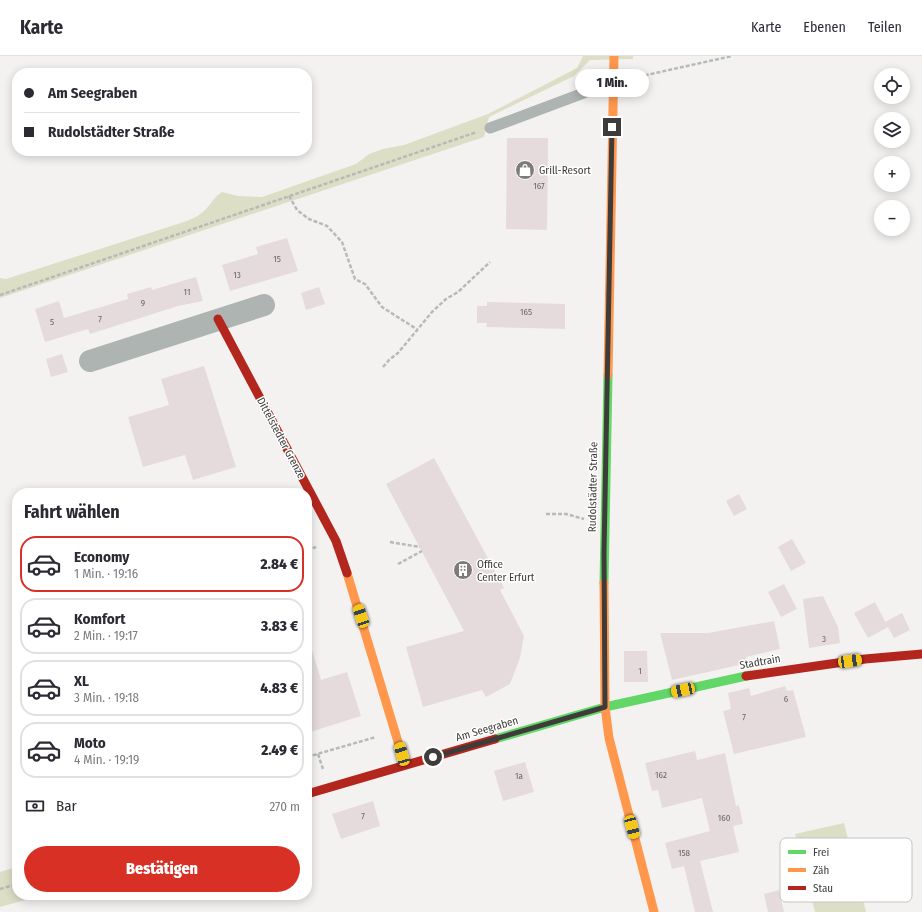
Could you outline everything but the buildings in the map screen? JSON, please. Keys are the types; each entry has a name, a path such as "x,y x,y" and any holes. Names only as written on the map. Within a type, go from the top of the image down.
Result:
{"street":[{"name":"Rudolstädter Straße","path":"614,56 604,523 605,707 609,738 654,912"},
{"path":"90,362 264,305"},
{"name":"Dittelstedter Grenze","path":"218,319 307,488"},
{"name":"Dittelstedter Grenze","path":"312,497 336,541 344,562 405,765"},
{"name":"Stadtrain","path":"605,707 761,673 865,659 922,654"},
{"name":"Am Seegraben","path":"312,793 605,707"}],"lane":[{"path":"490,128 613,82"},
{"path":"312,521 322,516"}],"path":[{"path":"613,82 732,56"},
{"path":"0,295 490,128"},
{"path":"289,196 297,210 309,219 326,226 342,242 354,279 365,284 382,307 418,330"},
{"path":"383,367 446,299 458,292 490,262"},
{"path":"546,514 566,514 584,520"},
{"path":"390,542 420,548"},
{"path":"398,564 422,551"},
{"path":"312,756 395,731"},
{"path":"0,889 12,885"}],"green space":[{"path":"583,56 633,56 633,59 590,60 574,76 489,117 484,137 0,298 0,278 6,279 187,221 204,211 222,192 238,196 262,197 356,164 369,154 383,149 404,145 488,114 577,68"},
{"path":"844,823 848,838 796,838 795,834"},
{"path":"12,868 12,900 25,900 0,907 0,872"},
{"path":"812,902 864,902 866,912 815,912"}],"traffic: fast":[{"path":"604,583 608,375"},
{"path":"495,739 605,707 746,676"}],"traffic: slow":[{"path":"608,375 614,56"},
{"path":"347,573 405,765"},
{"path":"604,583 605,707 609,738 654,912"}],"traffic: jam":[{"path":"218,319 308,488"},
{"path":"312,496 336,541 347,573"},
{"path":"746,676 865,659 922,654"},
{"path":"312,793 495,739"}],"place":[{"name":"Grill-Resort","path":"525,170"},
{"name":"Office Center Erfurt","path":"463,570"}],"route":[{"path":"433,757 605,707 604,553 608,276 612,127"}]}
